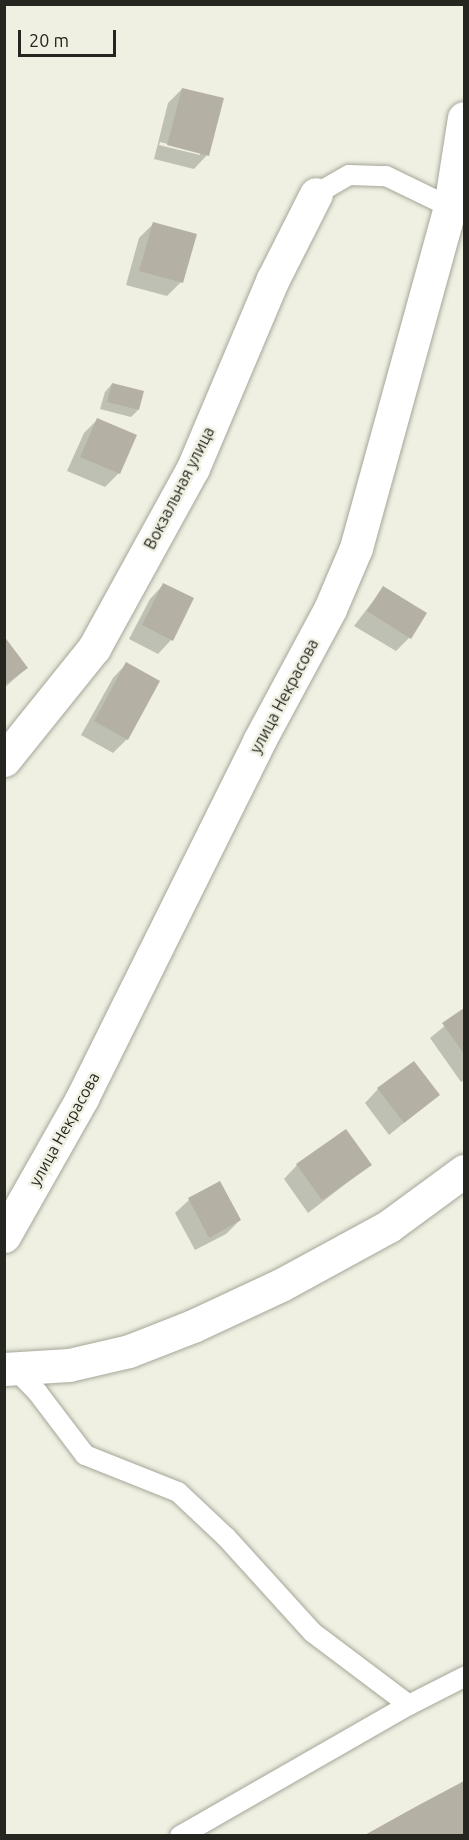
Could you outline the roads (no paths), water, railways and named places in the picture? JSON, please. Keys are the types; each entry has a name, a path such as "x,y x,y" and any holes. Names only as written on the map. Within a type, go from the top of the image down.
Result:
{"main road":[{"name":"улица Некрасова","path":"4,1236 82,1098 259,741 330,609 356,548 450,207 465,118"},
{"name":"Вокзальная улица","path":"4,760 94,648 193,468 273,279 316,194"},
{"path":"10,1370 69,1365 129,1351 193,1326 281,1286 389,1226 465,1171"}],"lane":[{"path":"316,194 350,175 386,176 450,207"},
{"path":"10,1370 85,1455 178,1492 226,1537 312,1632 409,1705"},
{"path":"180,1836 409,1705 465,1677"}]}
